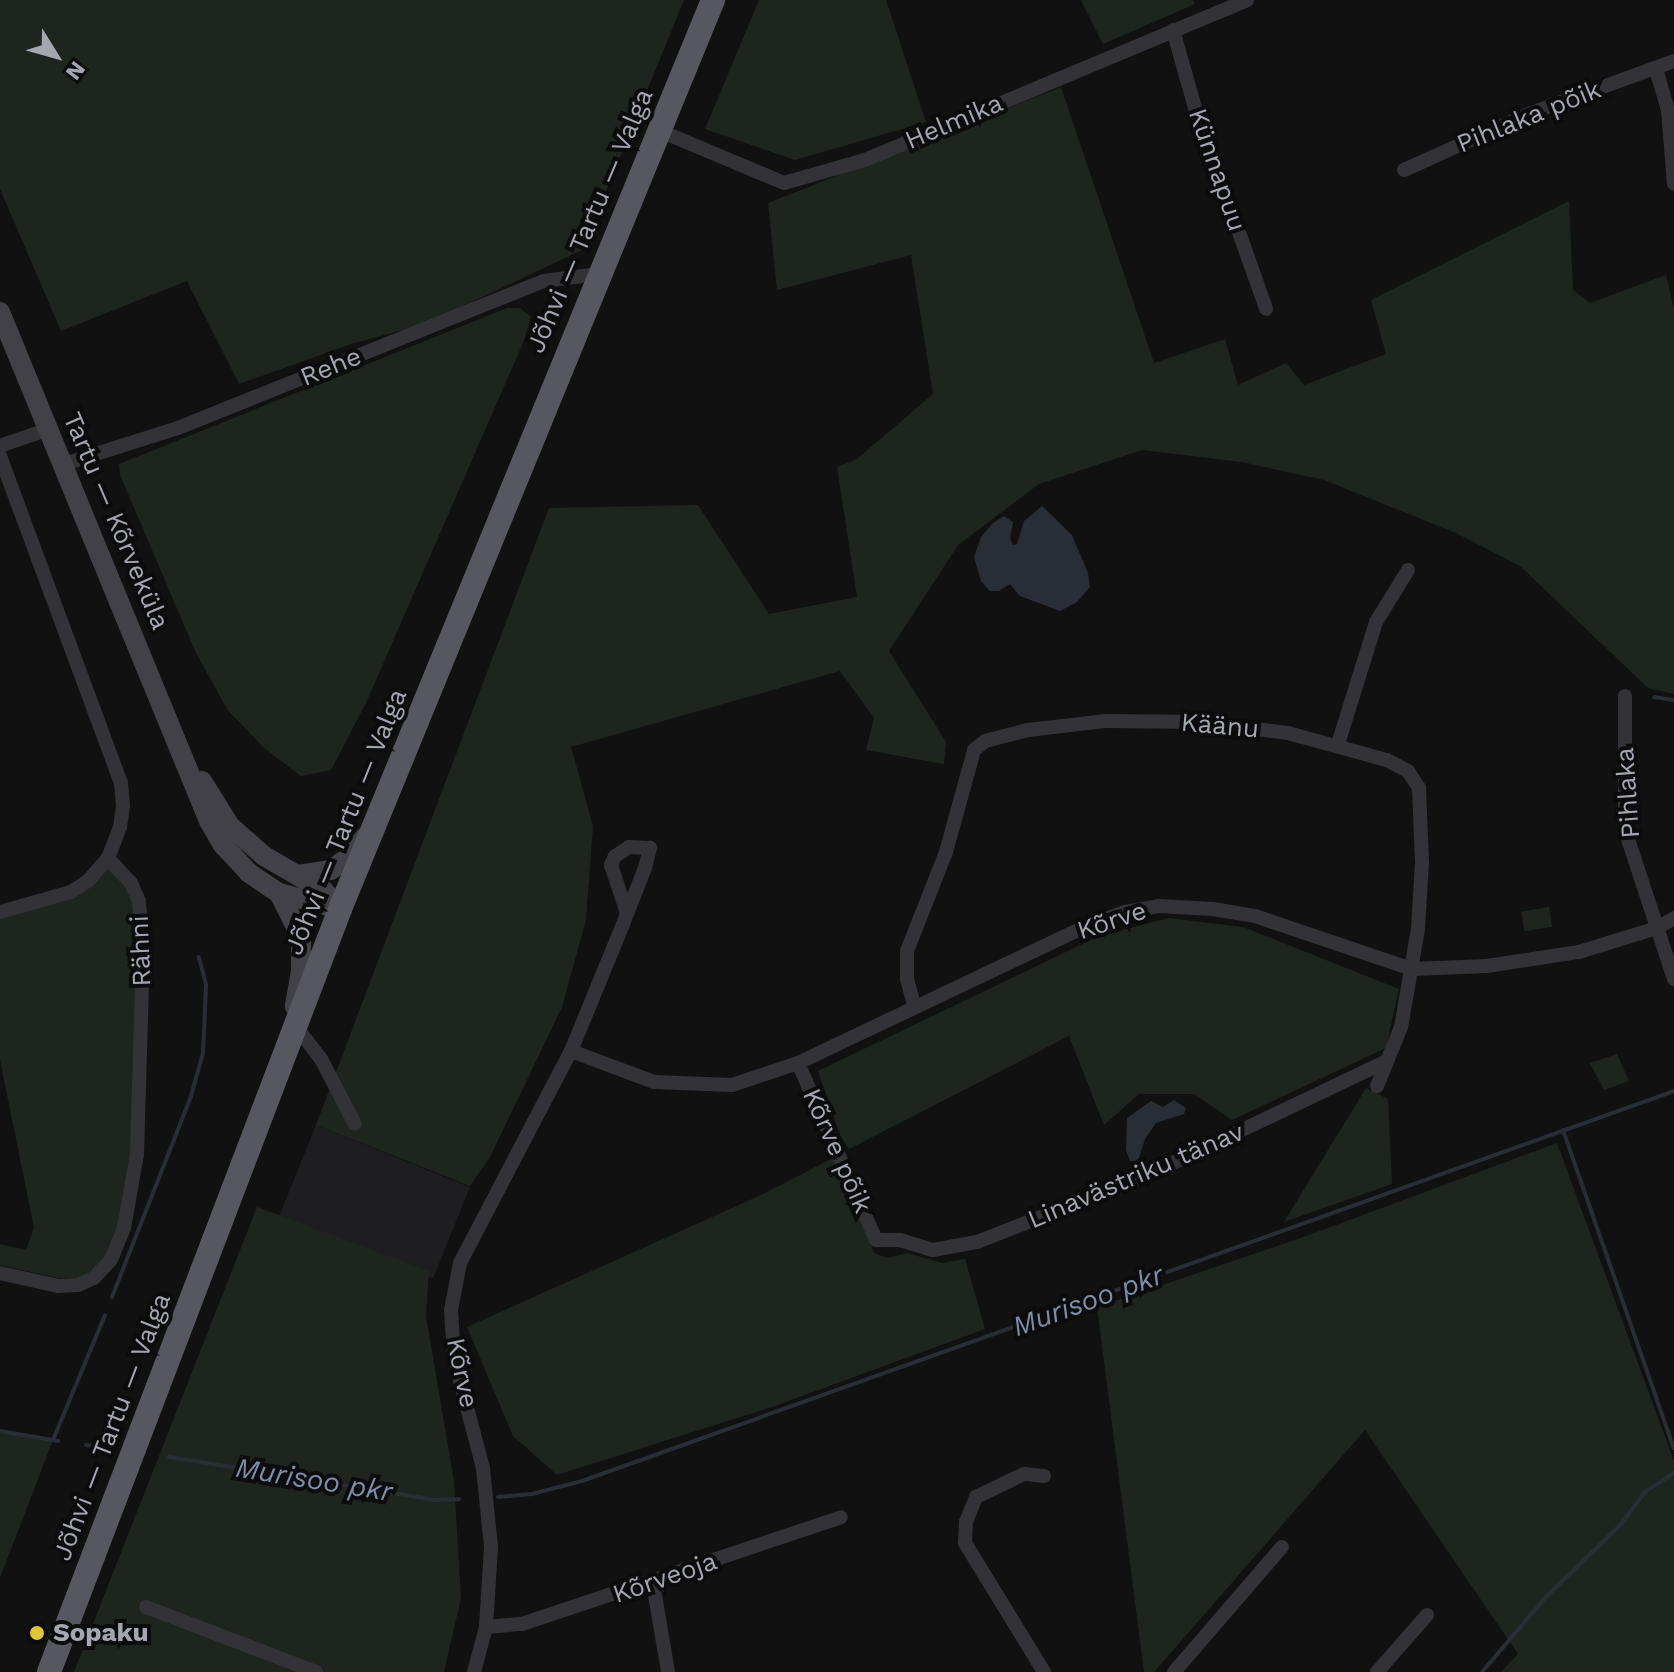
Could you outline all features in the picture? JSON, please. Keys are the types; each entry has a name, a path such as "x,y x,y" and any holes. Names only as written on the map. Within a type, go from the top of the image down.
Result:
{"highway":[{"name":"Jõhvi — Tartu — Valga","path":"49,1672 340,909 597,274 713,0"}],"main road":[{"name":"Tartu — Kõrveküla","path":"0,312 183,751 195,792 223,845 249,873 279,893 340,909"},
{"name":"Tartu — Kõrveküla","path":"183,751 230,826 264,856 323,890 340,909"},
{"path":"298,875 331,870 348,857 374,824"},
{"path":"279,893 301,937 301,971 291,1034"}],"street":[{"name":"Helmika","path":"658,130 784,183 865,160 1247,0"},
{"name":"Künnapuu","path":"1173,30 1195,108 1266,309"},
{"path":"1674,61 1656,69 1668,110 1674,184"},
{"name":"Pihlaka põik","path":"1404,170 1531,113 1656,69"},
{"name":"Rehe","path":"64,464 178,428 544,281 597,274"},
{"path":"0,446 49,429"},
{"path":"0,456 121,783 123,806 120,827 108,858 89,880 71,892 0,912"},
{"path":"1338,744 1376,622 1408,570"},
{"name":"Pihlaka","path":"1625,696 1625,830 1674,979"},
{"name":"Käänu","path":"914,1005 907,979 907,951 946,852 974,750 985,741 1028,730 1106,721 1200,722 1288,733 1338,744 1387,760 1408,771 1419,788 1422,863 1412,969 1401,1027 1377,1086"},
{"name":"Kõrve","path":"474,1672 486,1627 491,1547 483,1468 454,1358 451,1310 460,1263 571,1051 627,913 650,848 629,847 615,856 611,865 627,913"},
{"name":"Rähni","path":"0,1273 58,1286 78,1285 94,1278 111,1260 124,1228 137,1154 143,949 139,901 131,883 108,858"},
{"name":"Kõrve","path":"571,1051 654,1082 693,1086 732,1085 798,1063 914,1005 1086,926 1125,912 1158,906 1213,909 1255,916 1412,969 1544,959 1579,952 1657,928 1674,918"},
{"path":"291,1034 321,1059 355,1124"},
{"name":"Linavästriku tänav","path":"876,1240 900,1240 933,1250 977,1242 1148,1175 1387,1061"},
{"name":"Kõrve põik","path":"798,1063 876,1240"},
{"path":"1044,1476 1024,1474 976,1497 966,1522 965,1543 1044,1672"},
{"name":"Kõrveoja","path":"486,1627 522,1624 653,1583 841,1517"},
{"path":"1174,1672 1282,1547"},
{"path":"653,1583 668,1672"},
{"path":"146,1607 316,1672"},
{"path":"1377,1672 1427,1615"}],"shaded area":[{"path":"0,0 684,0 582,250 425,324 351,344 239,384 187,281 61,331 0,189"},
{"path":"759,0 886,0 926,122 795,160 705,129"},
{"path":"1081,0 1193,0 1195,4 1103,44"},
{"path":"1061,87 1154,363 1225,339 1238,385 1286,363 1304,385 1386,354 1371,300 1569,201 1573,290 1590,303 1666,275 1674,308 1674,694 1648,688 1520,566 1456,533 1324,480 1242,462 1142,450 1039,484 958,545 889,651 946,742 944,764 866,750 874,718 840,671 571,747 593,826 586,920 562,1007 490,1157 470,1186 316,1125 549,508 698,505 769,614 857,597 837,467 857,459 933,394 911,255 777,290 768,203"},
{"path":"507,308 520,308 531,317 523,343 366,703 331,770 301,776 264,748 227,709 196,653 120,475 119,464"},
{"path":"1042,506 1072,535 1088,573 1090,587 1077,602 1060,611 1020,596 1010,584 999,591 990,591 981,581 974,557 981,537 993,523 1004,516 1013,522 1010,538 1013,545 1017,544 1024,521"},
{"path":"108,858 139,901 137,1154 111,1260 80,1278 58,1278 0,1265 0,1244 26,1250 34,1228 0,1060 0,912 71,892"},
{"path":"1549,907 1552,927 1524,931 1521,911"},
{"path":"1169,918 1243,927 1399,989 1386,1048 1232,1120 1194,1094 1139,1094 1104,1125 1069,1036 849,1149 840,1135 818,1071 1099,936"},
{"path":"1617,1054 1629,1081 1604,1090 1590,1063"},
{"path":"1366,1088 1388,1099 1392,1184 1284,1222"},
{"path":"1174,1100 1186,1108 1184,1114 1156,1123 1145,1139 1138,1161 1130,1161 1126,1150 1127,1118 1151,1101 1163,1107"},
{"path":"316,1125 470,1187 433,1278 279,1216"},
{"path":"1557,1143 1674,1461 1674,1672 1501,1672 1518,1654 1365,1430 1154,1672 1144,1672 1097,1307 1301,1238"},
{"path":"833,1158 874,1253 888,1258 907,1253 943,1263 965,1259 985,1329 772,1407 557,1475 513,1436 467,1327 761,1195"},
{"path":"257,1207 429,1271 426,1316 454,1481 461,1598 444,1672 74,1672"},
{"path":"0,1431 53,1440 0,1578"}],"waterway":[{"path":"1654,697 1674,700"},
{"path":"112,1297 191,1096 203,1053 206,984 199,957"},
{"name":"Murisoo pkr","path":"498,1497 532,1494 582,1481 1674,1091"},
{"path":"1563,1130 1674,1448"},
{"path":"53,1440 105,1315"},
{"name":"Murisoo pkr","path":"0,1431 58,1441"},
{"name":"Murisoo pkr","path":"86,1445 107,1448"},
{"name":"Murisoo pkr","path":"169,1457 434,1500 459,1499"},
{"path":"1482,1672 1545,1598 1621,1524 1646,1491 1674,1473"}],"place":[{"name":"Sopaku","path":"37,1633"}]}
